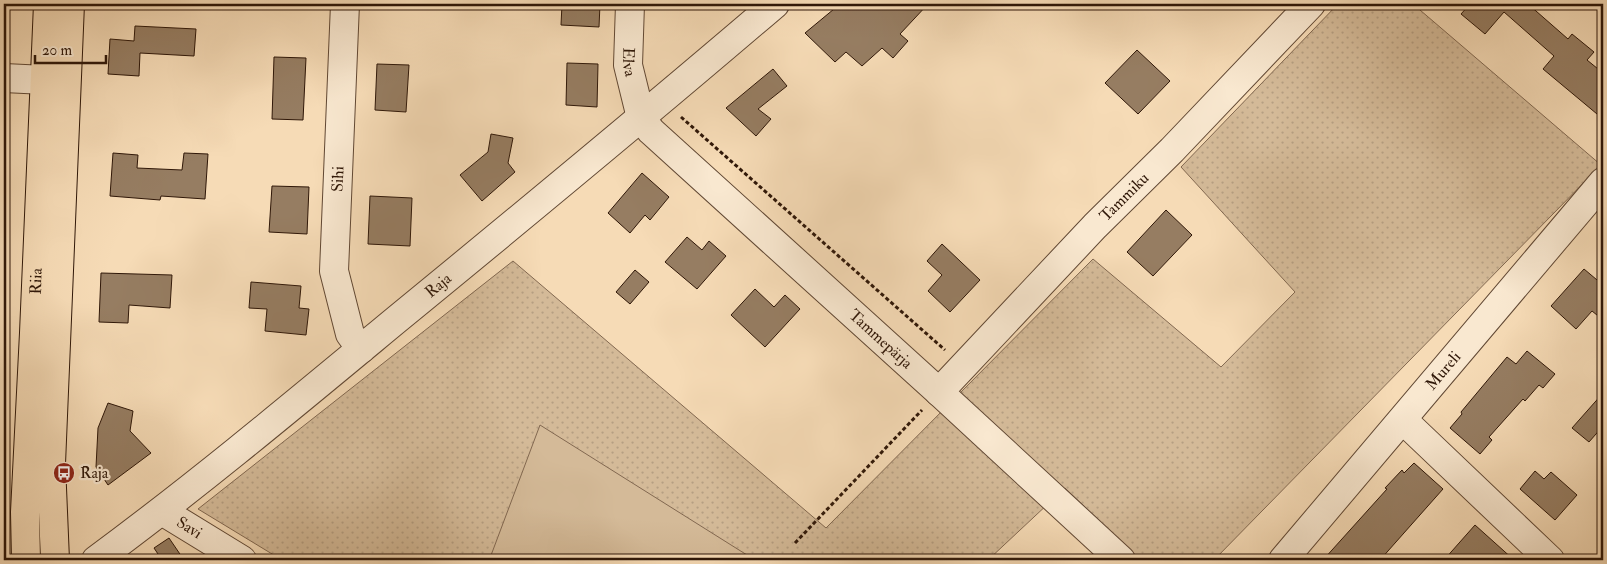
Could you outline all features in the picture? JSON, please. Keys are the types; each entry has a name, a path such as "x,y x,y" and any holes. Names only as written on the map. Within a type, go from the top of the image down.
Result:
{"highway":[{"name":"Riia","path":"48,4 56,80 51,464 55,560"},
{"name":"Riia","path":"26,560 25,512 35,324 56,80 70,4"}],"street":[{"name":"Sihi","path":"344,4 334,271 350,334 361,349"},
{"name":"Elva","path":"630,4 628,65 641,118"},
{"name":"Raja","path":"96,560 162,511 361,349 641,118 775,4"},
{"name":"Tammiku","path":"939,392 1095,226 1172,150 1311,4"},
{"path":"4,78 56,80"},
{"name":"Tammepärja","path":"641,118 651,131 1121,560"},
{"name":"Mureli","path":"1283,560 1603,182"},
{"path":"1403,420 1550,560"},
{"name":"Savi","path":"162,511 242,560"}],"path":[{"path":"663,99 946,350 952,344"},
{"path":"795,543 939,392"}],"shaded area":[{"path":"1338,4 1413,4 1601,165 1214,560 1140,560 1065,488 988,560 282,560 198,509 513,261 826,528 1093,259 1221,367 1295,292 1181,167"},
{"path":"540,425 747,555 743,560 494,560 490,558"}],"building":[{"path":"562,4 600,4 599,27 561,25"},
{"path":"840,4 928,4 900,34 908,41 893,58 882,48 862,66 846,52 835,62 805,33"},
{"path":"1470,4 1528,4 1568,39 1572,34 1594,52 1587,60 1603,73 1603,119 1543,69 1554,56 1504,12 1485,34 1461,14"},
{"path":"135,26 196,29 194,56 140,53 139,76 108,74 110,39 134,41"},
{"path":"1137,50 1170,81 1138,114 1105,83"},
{"path":"274,57 306,58 303,120 272,119"},
{"path":"567,63 598,64 597,107 566,105"},
{"path":"377,64 409,65 406,112 375,110"},
{"path":"773,69 787,86 758,109 771,119 756,136 726,108"},
{"path":"491,134 513,138 508,163 515,172 482,201 460,175 488,152"},
{"path":"113,153 138,155 137,168 182,170 184,153 208,154 205,199 161,196 160,200 110,196"},
{"path":"642,173 669,197 650,220 645,215 630,233 608,213"},
{"path":"272,186 309,187 307,234 269,232"},
{"path":"370,196 412,198 410,246 368,244"},
{"path":"1166,210 1192,235 1153,276 1127,252"},
{"path":"687,237 702,250 709,241 726,256 697,289 665,262"},
{"path":"942,244 980,280 950,312 928,291 942,275 927,261"},
{"path":"1584,269 1603,285 1603,320 1592,311 1576,329 1551,306"},
{"path":"635,270 649,282 630,304 616,292"},
{"path":"101,273 172,275 170,308 129,305 128,323 99,322"},
{"path":"251,282 301,286 299,308 309,309 306,335 265,331 267,309 249,308"},
{"path":"755,289 774,307 785,295 800,309 765,347 731,315"},
{"path":"1527,351 1555,374 1543,388 1539,385 1525,401 1523,399 1489,437 1492,440 1480,454 1450,428 1507,357 1516,364"},
{"path":"1603,393 1603,426 1589,442 1572,428"},
{"path":"108,403 133,411 130,431 151,453 108,485 96,467 98,428"},
{"path":"1414,463 1443,489 1380,560 1323,560 1387,489 1385,488 1402,470 1404,473"},
{"path":"1535,471 1544,479 1551,472 1577,495 1555,520 1520,489"},
{"path":"1475,525 1514,560 1444,560"},
{"path":"169,538 184,560 162,560 154,548"}],"place":[{"name":"Raja","path":"64,473"}]}
